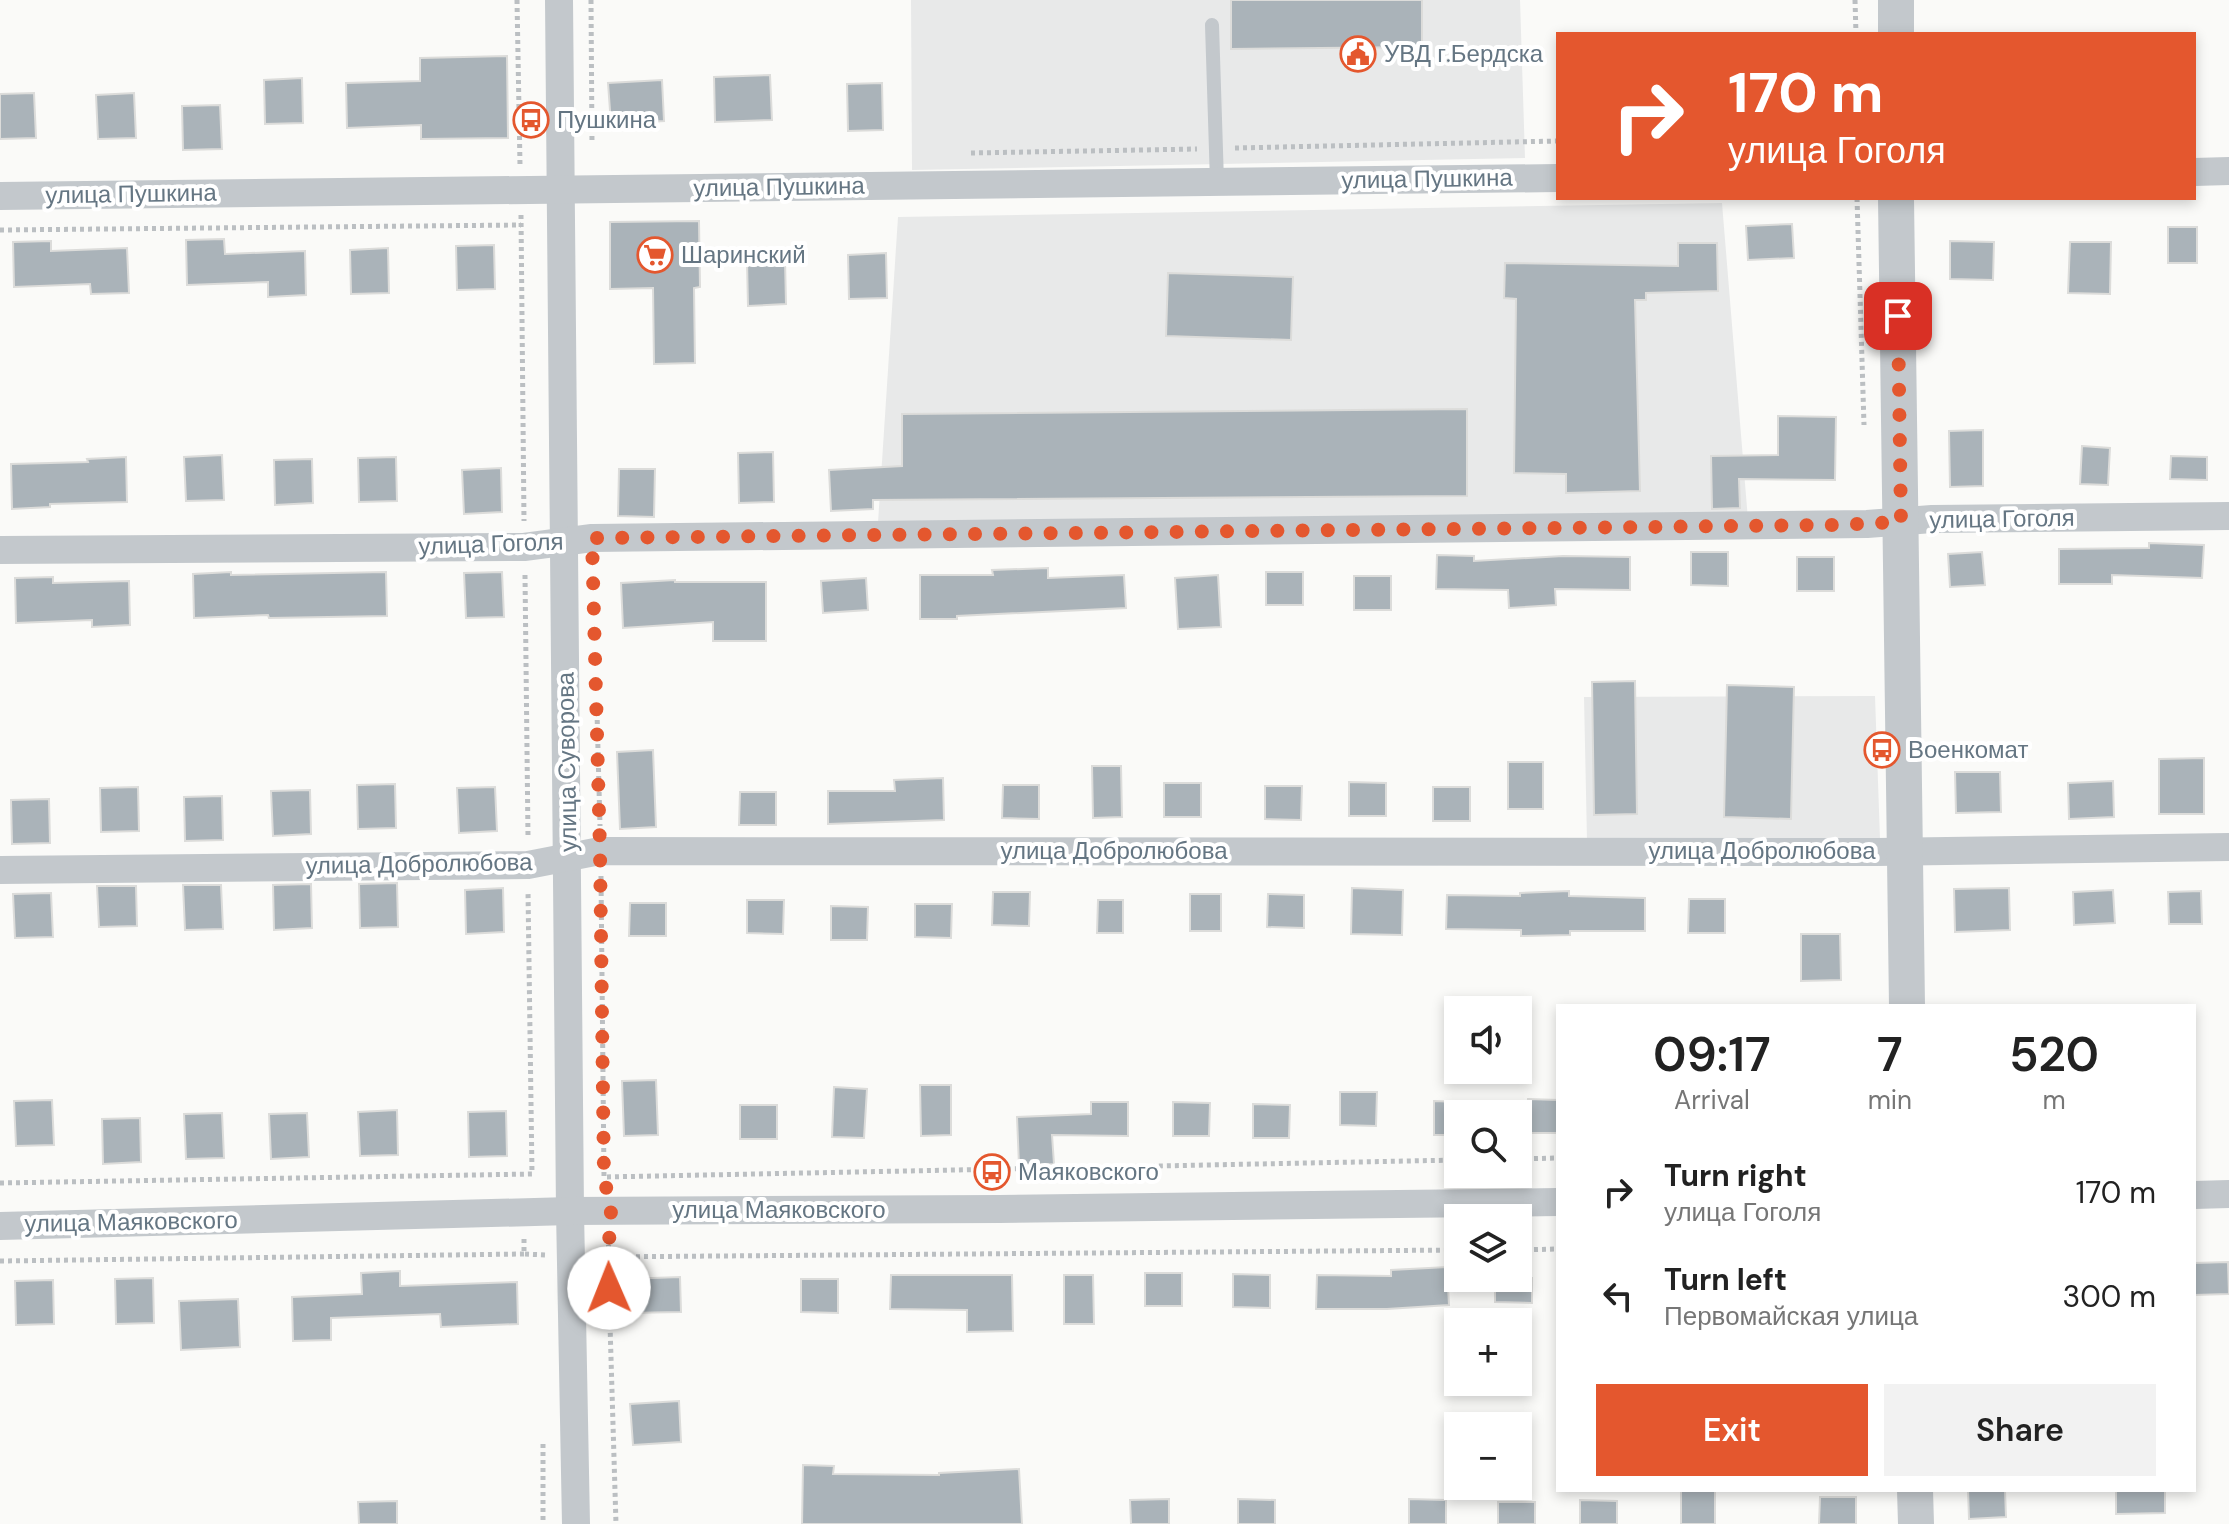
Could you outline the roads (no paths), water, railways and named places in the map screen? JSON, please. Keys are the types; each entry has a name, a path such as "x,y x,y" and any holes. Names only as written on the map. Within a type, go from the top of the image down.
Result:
{"street":[{"name":"улица Суворова","path":"559,0 570,1211 576,1524"},
{"path":"1896,0 1896,32"},
{"path":"2196,172 2229,171"},
{"name":"улица Пушкина","path":"0,196 520,190 560,175 1217,182 1556,178"},
{"path":"1896,200 1907,1004"},
{"name":"улица Гоголя","path":"0,550 524,547 592,538 1819,525 1932,519 2229,516"},
{"name":"улица Добролюбова","path":"0,870 528,865 600,851 1877,852 2229,847"},
{"path":"2196,1195 2229,1194"},
{"name":"улица Маяковского","path":"0,1226 570,1211 1556,1202"},
{"path":"1915,1492 1916,1524"}],"lane":[{"path":"1212,25 1217,182"}],"place":[{"name":"УВД г.Бердска","path":"1358,54"},
{"name":"Пушкина","path":"531,120"},
{"name":"Шаринский","path":"655,255"},
{"name":"Военкомат","path":"1882,750"},
{"name":"Маяковского","path":"992,1172"}]}
